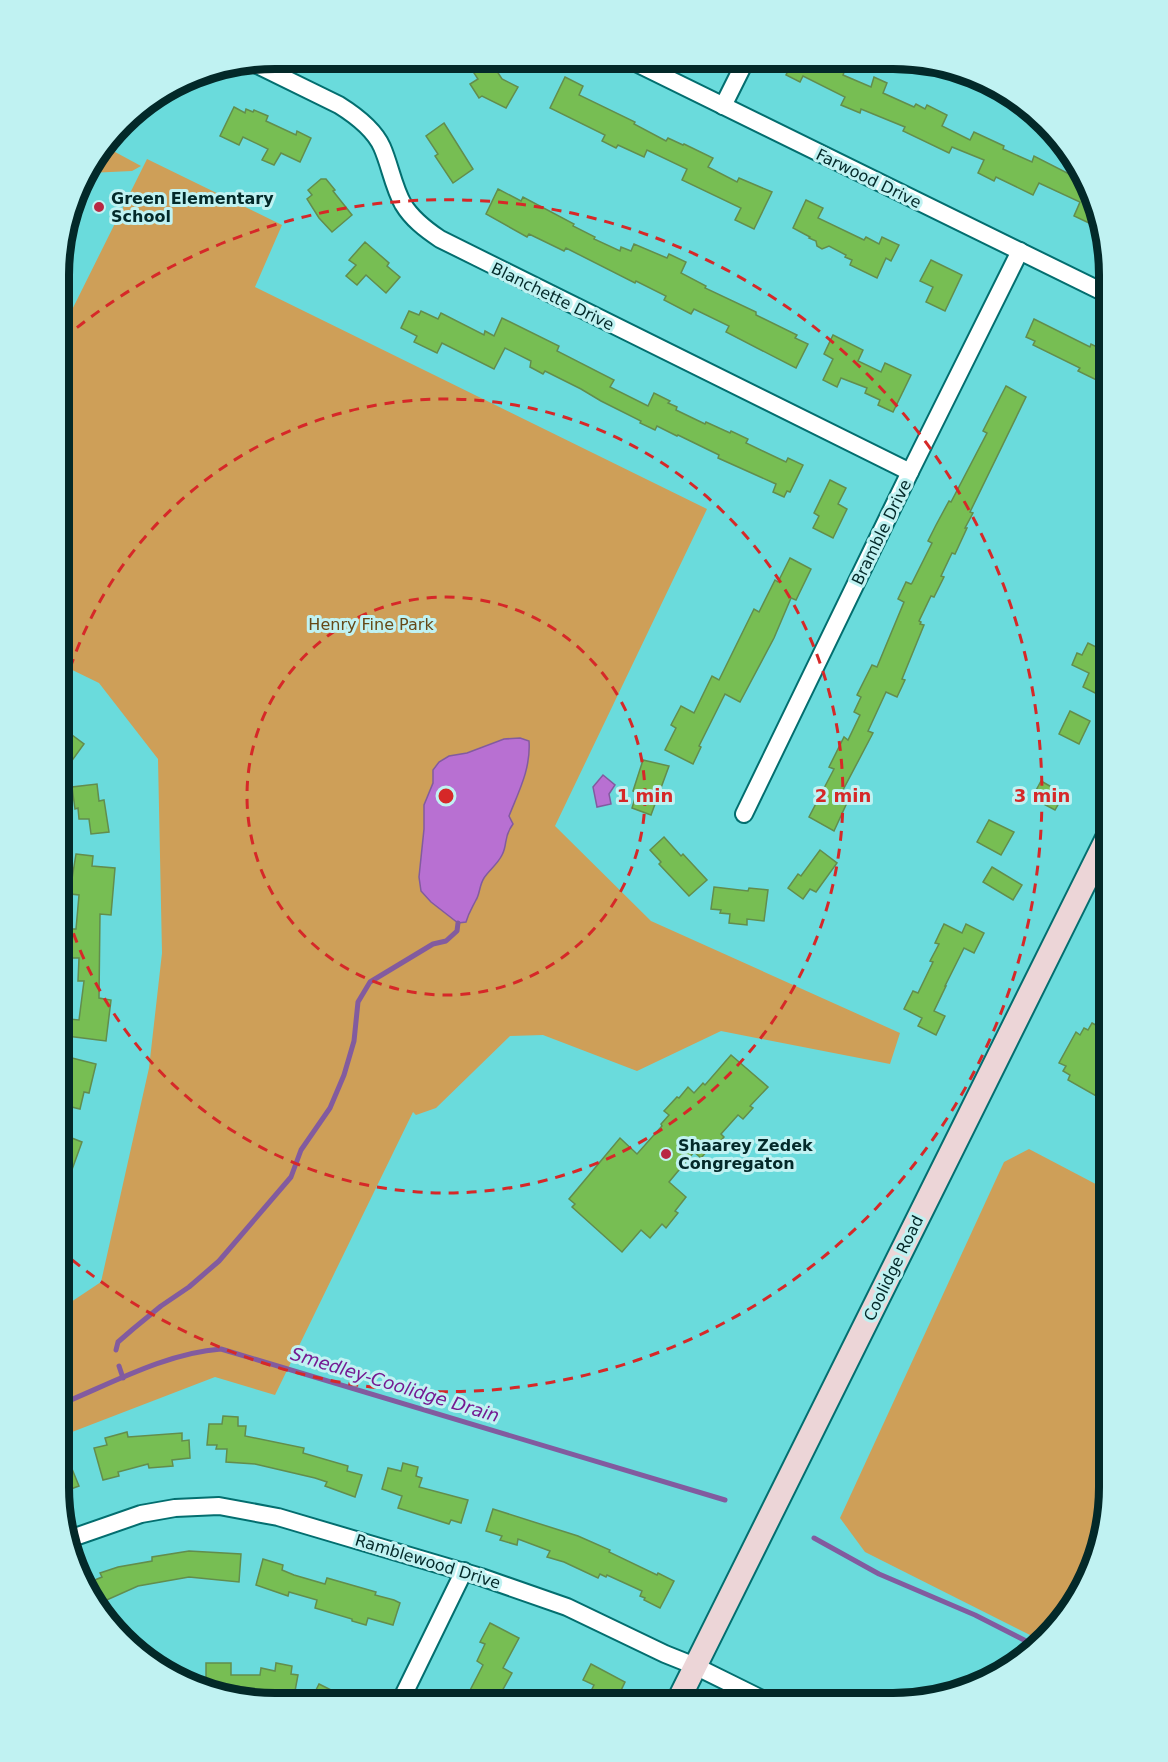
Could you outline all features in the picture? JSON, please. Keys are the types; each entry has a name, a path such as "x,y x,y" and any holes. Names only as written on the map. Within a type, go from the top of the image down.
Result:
{"street":[{"name":"Blanchette Drive","path":"265,69 339,105 366,126 381,145 404,204 420,226 440,240 910,472"},
{"name":"Farwood Drive","path":"648,69 1099,290"},
{"path":"723,106 742,69"},
{"name":"Bramble Drive","path":"744,814 1020,251"},
{"name":"Coolidge Road","path":"682,1693 1099,854"},
{"name":"Ramblewood Drive","path":"76,1537 141,1514 175,1508 219,1506 278,1517 517,1588 567,1607 750,1693"},
{"path":"404,1693 464,1571"}],"green space":[{"path":"112,150 141,166 132,171 97,173"},
{"name":"Henry Fine Park","path":"147,159 282,225 255,287 707,509 555,826 651,921 900,1033 890,1064 721,1031 637,1071 543,1035 510,1036 436,1108 416,1115 413,1112 275,1395 215,1377 69,1433 69,1303 101,1282 149,1068 162,953 158,759 99,683 69,668 69,316"},
{"path":"1029,1149 1099,1186 1099,1500 1088,1553 1078,1578 1056,1612 1034,1637 865,1552 840,1518 1004,1162"}],"shaded area":[{"path":"520,738 529,741 529,751 524,779 509,816 513,824 502,855 482,881 466,922 458,923 421,891 419,877 424,805 433,783 433,770 439,762 449,756 467,753 504,739"},
{"path":"603,775 615,785 609,794 611,804 597,807 593,787"}],"building":[{"path":"496,69 502,79 518,87 506,108 482,96 479,98 470,84 478,79 472,70"},
{"path":"789,69 845,69 843,75 871,87 874,77 887,83 883,93 914,107 916,104 925,109 927,105 947,115 942,126 970,140 974,132 1032,162 1034,156 1073,176 1083,196 1092,223 1074,216 1080,202 1039,183 1033,195 996,177 994,181 978,173 984,160 952,147 949,153 903,131 905,127 861,109 860,113 841,105 845,97 803,76 800,82 786,75"},
{"path":"565,77 583,86 579,95 635,122 634,124 666,141 668,138 713,158 708,167 737,182 739,178 772,192 754,229 735,220 741,208 682,180 687,169 647,150 644,157 618,145 616,148 602,141 605,135 550,108"},
{"path":"234,107 245,113 246,109 253,112 254,110 268,116 266,121 296,135 297,131 311,138 300,162 281,153 274,165 262,160 268,149 243,137 239,145 220,136"},
{"path":"444,123 473,169 453,183 435,156 438,154 426,136"},
{"path":"321,179 326,179 352,215 332,232 319,218 307,199 312,195 308,190"},
{"path":"498,189 521,201 523,197 574,224 573,226 595,237 594,239 620,251 621,247 631,251 634,244 667,258 669,254 686,262 681,273 706,286 705,288 756,312 756,315 797,335 795,338 808,344 796,368 726,332 729,326 694,309 691,314 664,300 666,296 636,281 635,283 566,248 564,251 529,234 527,237 486,214"},
{"path":"806,200 823,208 818,218 864,240 866,237 879,244 882,237 899,245 891,261 886,258 877,278 850,265 852,260 845,257 846,255 829,246 822,249 817,246 816,241 793,228"},
{"path":"365,242 389,263 387,266 400,277 386,293 366,275 357,285 346,276 356,265 349,260"},
{"path":"931,260 962,275 945,311 926,302 933,287 920,281"},
{"path":"409,311 419,315 421,311 438,319 441,313 484,335 485,331 494,336 502,318 559,346 557,351 614,380 610,387 648,406 654,393 670,401 668,403 677,407 676,410 705,424 706,422 748,439 746,443 786,462 788,458 803,465 790,492 787,491 784,497 773,492 776,484 718,458 719,455 678,435 657,426 655,430 640,423 641,421 581,389 545,371 543,374 530,367 531,361 505,348 494,369 442,343 437,353 414,342 417,336 401,328"},
{"path":"1034,319 1090,347 1091,344 1099,348 1099,381 1078,371 1080,368 1033,345 1035,341 1026,337"},
{"path":"833,335 863,350 858,361 881,372 885,363 911,375 893,412 878,405 880,400 865,393 867,388 841,378 837,387 823,380 833,359 824,354"},
{"path":"1006,386 1026,397 970,512 973,513 955,554 952,553 941,576 944,577 934,597 931,596 919,621 924,625 897,697 886,692 868,731 873,733 843,790 851,794 834,831 809,817 834,769 829,767 844,737 848,740 860,715 854,712 861,697 857,695 872,665 877,667 904,602 898,599 906,582 912,583 932,543 928,541 987,433 983,431"},
{"path":"830,480 846,488 838,504 847,509 833,538 813,528 819,516 814,513"},
{"path":"790,558 811,569 796,600 791,598 774,638 740,702 725,694 699,746 701,747 693,764 665,750 676,728 671,725 681,706 694,713 712,676 719,680 754,609 759,612 775,580 778,582"},
{"path":"1088,643 1098,648 1099,646 1099,695 1083,687 1089,673 1072,665 1077,653 1082,655"},
{"path":"1070,711 1090,721 1079,744 1059,734"},
{"path":"69,733 84,744 69,765"},
{"path":"643,760 669,766 651,815 632,808 637,792 633,791"},
{"path":"1041,781 1064,794 1055,810 1032,798"},
{"path":"97,784 99,801 104,800 109,832 91,834 89,819 79,819 72,787"},
{"path":"989,820 1014,832 1001,855 977,842"},
{"path":"664,837 707,880 689,896 659,864 661,862 650,850"},
{"path":"820,850 837,863 816,892 810,889 803,899 788,888 798,874 801,876"},
{"path":"76,854 93,856 92,866 115,868 111,915 100,914 99,998 111,1000 106,1041 69,1036 69,1019 79,1020 84,981 78,981 79,958 69,958 69,929 76,929 79,895 71,894"},
{"path":"992,867 1022,885 1013,900 983,882"},
{"path":"714,887 748,891 749,888 768,890 764,921 747,919 747,925 729,923 730,914 711,909"},
{"path":"944,924 962,933 966,924 984,933 974,953 964,948 945,986 934,1011 945,1016 936,1035 918,1026 922,1018 904,1009 913,991 918,993 933,962 930,961 939,944 935,943"},
{"path":"1092,1023 1099,1027 1098,1097 1068,1080 1070,1075 1063,1071 1066,1066 1059,1063 1076,1032 1080,1035 1084,1028 1088,1030"},
{"name":"Shaarey Zedek Congregaton","path":"731,1055 768,1087 750,1106 753,1108 743,1119 738,1115 721,1134 724,1137 711,1151 709,1149 701,1158 694,1152 669,1182 686,1197 675,1211 678,1213 666,1228 662,1224 650,1238 641,1230 622,1252 572,1207 575,1204 569,1199 620,1138 637,1154 662,1126 661,1124 669,1115 664,1111 677,1097 679,1098 688,1087 694,1093 703,1083 705,1085"},
{"path":"72,1058 96,1064 89,1093 84,1092 80,1109 69,1106 69,1069"},
{"path":"69,1137 82,1142 69,1178"},
{"path":"223,1416 238,1417 238,1426 246,1426 245,1436 304,1448 303,1453 348,1466 347,1471 362,1475 355,1497 325,1486 327,1482 315,1478 255,1464 226,1462 227,1449 216,1449 217,1445 207,1445 209,1424 222,1424"},
{"path":"127,1432 128,1437 182,1433 182,1441 189,1440 190,1458 172,1460 173,1466 149,1468 148,1464 118,1472 119,1476 103,1480 94,1448 107,1445 105,1438"},
{"path":"403,1463 418,1467 416,1476 422,1478 419,1487 468,1500 461,1523 451,1520 449,1524 398,1508 402,1496 382,1489 388,1468 401,1471"},
{"path":"69,1464 79,1486 69,1490 69,1487"},
{"path":"493,1509 578,1536 674,1581 660,1608 644,1600 645,1598 640,1596 642,1591 607,1575 606,1577 600,1574 598,1578 564,1562 547,1557 550,1551 518,1539 517,1545 500,1540 502,1536 486,1531"},
{"path":"189,1551 241,1554 239,1582 189,1577 138,1586 104,1601 92,1581 102,1577 100,1573 152,1561 152,1557"},
{"path":"263,1559 283,1565 282,1570 294,1575 325,1584 327,1578 376,1592 375,1595 400,1603 393,1625 368,1618 366,1625 352,1621 352,1619 315,1608 317,1600 289,1592 288,1596 256,1585"},
{"path":"490,1623 519,1638 503,1668 512,1673 501,1693 469,1693 483,1665 477,1661 485,1644 480,1642"},
{"path":"206,1663 231,1663 231,1675 260,1675 261,1668 275,1671 276,1663 292,1666 291,1674 298,1675 295,1693 267,1692 237,1686 237,1689 206,1680"},
{"path":"591,1664 625,1682 620,1693 590,1693 594,1685 583,1680"},
{"path":"319,1684 337,1693 314,1693"}],"waterway":[{"path":"116,1350 118,1342 133,1329 219,1261 291,1177 301,1150 330,1108 344,1075 354,1041 358,1002 370,982 433,944 446,941 457,931 458,923"},
{"name":"Smedley-Coolidge Drain","path":"69,1401 159,1363 180,1356 221,1349 725,1500"},
{"path":"119,1366 123,1378"},
{"name":"Smedley-Coolidge Drain","path":"814,1538 879,1574 975,1615 1028,1642"}],"place":[{"name":"Green Elementary School","path":"99,207"},
{"name":"Shaarey Zedek Congregaton","path":"666,1154"}]}
